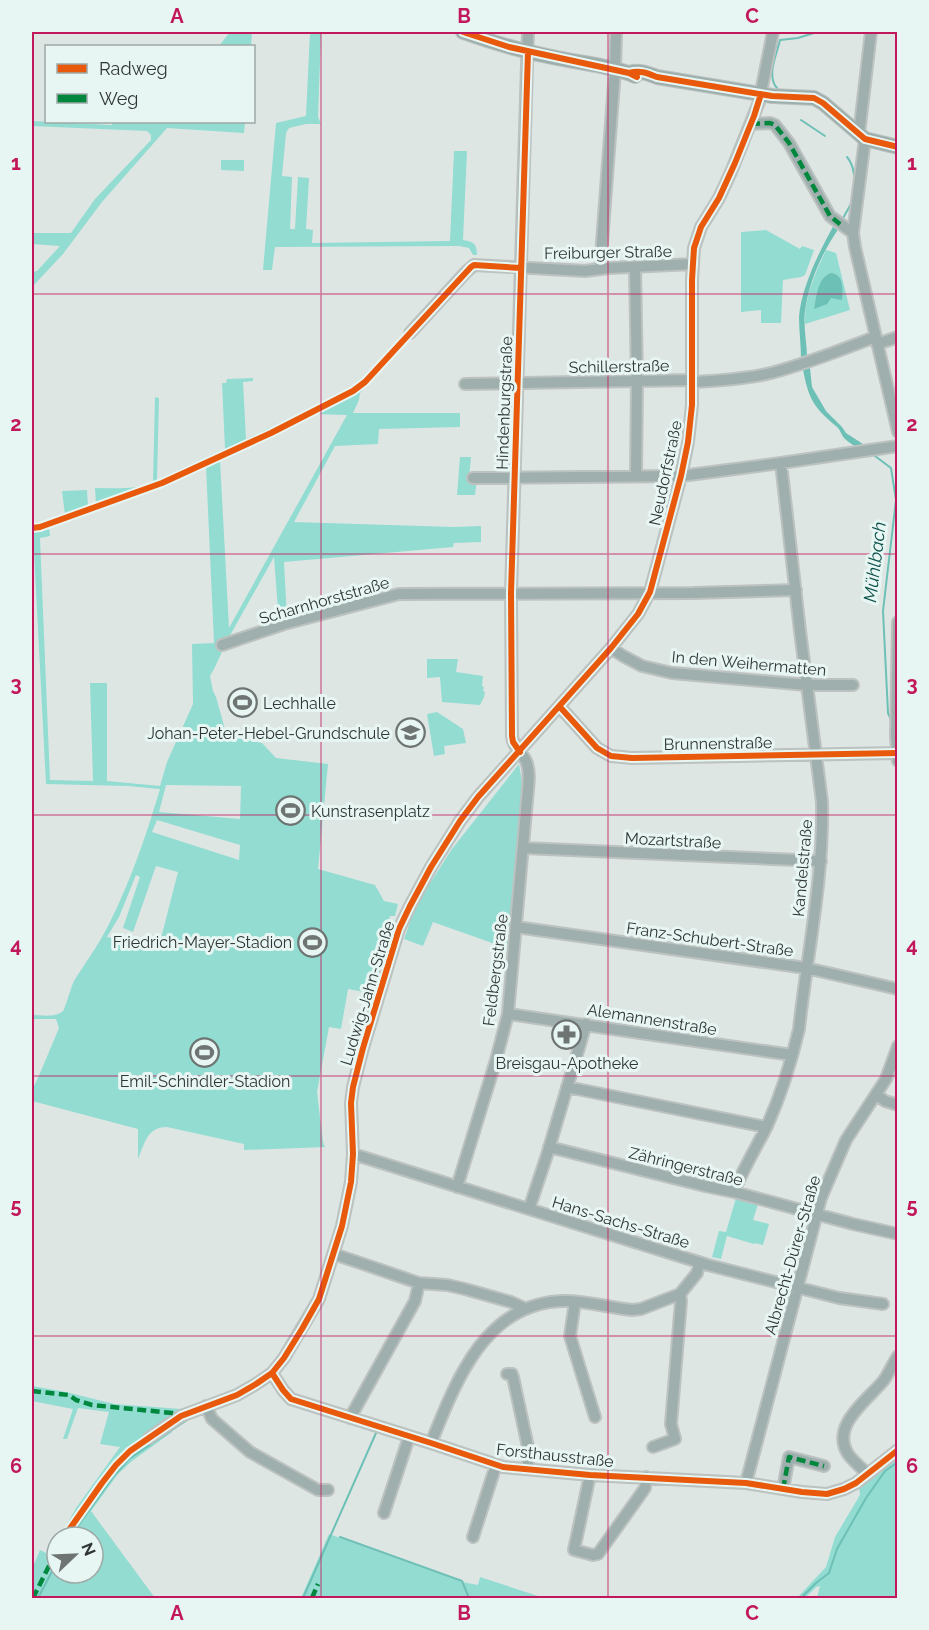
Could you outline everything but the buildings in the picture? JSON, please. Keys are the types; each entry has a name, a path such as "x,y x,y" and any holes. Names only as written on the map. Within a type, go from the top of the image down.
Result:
{"main road":[{"path":"463,32 528,52 622,71 641,78 655,77 761,94 814,98 862,136 871,141 897,147"}],"street":[{"name":"Hindenburgstraße","path":"519,752 512,736 511,593 528,32"},
{"path":"600,269 622,71 615,32"},
{"name":"Neudorfstraße","path":"519,752 611,648 638,614 650,592 688,442 693,380 694,248 701,227 718,198 751,124 761,94 773,32"},
{"path":"871,32 853,233 897,432"},
{"path":"751,124 775,125 789,143 824,208 830,216 853,233"},
{"name":"Freiburger Straße","path":"410,333 474,265 585,271 693,264"},
{"path":"635,267 636,476"},
{"name":"Schillerstraße","path":"465,384 693,380 697,382 735,379 769,374 876,341 897,337"},
{"path":"473,478 681,476 897,446"},
{"name":"Kandelstraße","path":"734,1192 781,1092 799,1029 823,828 822,802 781,463"},
{"name":"Scharnhorststraße","path":"222,645 284,624 399,594 796,590"},
{"path":"897,622 897,761"},
{"name":"In den Weihermatten","path":"611,648 642,666 672,674 807,685 853,685"},
{"name":"Brunnenstraße","path":"560,707 597,747 611,756 632,758 897,753"},
{"name":"Feldbergstraße","path":"457,1187 507,1014 524,848 528,769 525,759 519,752"},
{"name":"Ludwig-Jahn-Straße","path":"148,1437 181,1416 237,1395 272,1373 284,1358 319,1299 342,1226 351,1182 353,1087 399,929 430,867 460,821 478,797 519,752"},
{"name":"Mozartstraße","path":"524,848 820,861"},
{"name":"Franz-Schubert-Straße","path":"516,927 806,968 897,989"},
{"name":"Alemannenstraße","path":"507,1014 792,1055"},
{"path":"529,1209 585,1024"},
{"name":"Albrecht-Dürer-Straße","path":"746,1483 821,1198 846,1140 886,1079 897,1046"},
{"path":"567,1088 766,1127"},
{"path":"877,1095 897,1105"},
{"name":"Zähringerstraße","path":"549,1147 897,1234"},
{"name":"Hans-Sachs-Straße","path":"353,1154 699,1262 839,1298 883,1304"},
{"path":"334,1254 418,1283 465,1289 524,1308"},
{"path":"431,1443 452,1390 468,1361 501,1323 524,1308 566,1300 632,1310 641,1309 680,1294 697,1273 699,1262"},
{"path":"350,1418 415,1301 418,1283"},
{"path":"653,1447 675,1439 671,1424 680,1294"},
{"path":"575,1302 570,1336 595,1417"},
{"path":"868,1474 847,1452 844,1428 885,1378 897,1356"},
{"name":"Forsthausstraße","path":"272,1373 282,1390 291,1399 496,1465 528,1469 746,1483 826,1494 856,1483 897,1450"},
{"path":"507,1374 512,1374 513,1377 528,1448 528,1469"},
{"path":"206,1406 212,1419 250,1452 318,1490 328,1490"},
{"path":"384,1513 409,1437"},
{"path":"783,1489 789,1457 824,1466"},
{"path":"473,1537 496,1465"},
{"path":"590,1474 574,1550 593,1555 598,1554 645,1488 646,1477"}],"shaded area":[{"path":"230,32 252,32 251,45 220,45"},
{"path":"310,32 321,32 318,117 321,124 306,124 289,128 286,133 282,176 292,177 290,229 295,229 298,177 309,178 306,229 313,230 312,243 450,241 454,151 467,151 463,240 474,244 477,255 473,255 469,248 459,246 275,247 272,270 263,270 276,123 306,116"},
{"path":"32,121 112,125 113,123 245,123 244,133 167,128 102,202 63,254 32,287 32,272 37,271 60,246 32,244 32,233 71,233 95,199 151,140 151,135 147,131 32,126"},
{"path":"221,160 244,160 244,171 221,170"},
{"path":"834,225 839,228 822,257 807,300 805,329 807,358 801,359 799,317 803,294 817,257"},
{"path":"766,230 800,249 802,246 814,250 805,275 783,280 781,323 761,323 761,310 741,312 741,232"},
{"path":"826,250 836,253 850,310 805,324 808,295"},
{"path":"831,273 840,279 842,300 831,298 827,304 814,309 820,283 826,275"},
{"path":"416,323 421,326 360,393 353,413 460,413 460,427 379,429 378,444 335,446 294,522 481,526 481,542 454,543 453,547 284,562 287,619 279,623 274,557 210,676 226,733 231,737 262,743 276,758 328,764 318,869 375,885 384,901 398,904 395,916 390,916 370,993 348,989 341,1029 329,1027 317,1092 325,1147 244,1150 244,1144 167,1127 151,1133 138,1159 138,1129 32,1101 32,1085 34,1086 38,1078 59,1028 56,1019 32,1019 32,1015 52,1015 63,1011 74,981 116,910 143,842 160,789 46,784 32,526 65,515 62,491 87,490 88,507 96,504 95,488 131,488 153,483 155,397 159,398 157,480 225,449 222,383 226,383 227,379 253,378 253,381 243,382 246,439 353,387 373,371","holes":["314,414 347,415 229,628 220,460","206,466 214,643 192,644 193,704 167,762 160,786 107,781 107,683 90,683 93,781 50,780 40,538 50,536 49,527 162,486","166,785 241,786 240,819 159,812","157,820 240,845 239,860 152,832","156,866 178,872 159,946 107,937 119,917 136,875 140,877 123,928 133,932"]},
{"path":"810,368 812,387 826,411 846,433 866,446 856,447 847,441 837,427 817,408 807,388 803,369"},
{"path":"460,457 471,457 469,479 477,480 475,495 457,495"},
{"path":"427,659 458,659 456,672 483,676 482,686 485,692 480,705 442,702 440,677 427,678"},
{"path":"437,712 463,729 466,743 444,746 445,754 434,756 427,714"},
{"path":"519,764 524,794 509,949 433,922 423,946 404,939 416,905 452,849"},
{"path":"736,1198 758,1204 753,1220 769,1224 763,1245 727,1236 721,1259 712,1257 719,1231 726,1232"},
{"path":"32,1386 114,1404 181,1409 172,1413 172,1432 118,1474 91,1511 101,1525 67,1525 76,1508 120,1447 100,1444 109,1412 78,1408 67,1439 63,1439 73,1409 32,1401"},
{"path":"897,1457 897,1598 817,1598 820,1586 805,1598 797,1598 826,1567 835,1537 860,1495 859,1486"},
{"path":"105,1530 155,1598 32,1598 32,1569 40,1550 45,1552 45,1585 105,1585"},
{"path":"329,1534 462,1582 478,1585 480,1577 544,1598 301,1598"}],"waterway":[{"name":"Mühlbach","path":"777,88 772,71 780,40 798,38 817,32"},
{"name":"Mühlbach","path":"801,120 825,136"},
{"name":"Mühlbach","path":"847,157 853,170 854,184"},
{"name":"Mühlbach","path":"842,220 852,202"},
{"name":"Mühlbach","path":"871,453 891,468 896,500 883,611 888,713 892,722"},
{"path":"79,1525 129,1459 187,1420"},
{"path":"303,1598 376,1433"},
{"path":"801,1598 829,1573 837,1549 866,1498 885,1471 898,1462"},
{"path":"340,1537 462,1581 469,1598"},
{"path":"38,1598 45,1585"}],"marked path":[{"path":"751,124 775,125 789,143 830,216 841,225"},
{"path":"32,1391 69,1395 92,1405 172,1413 181,1416"},
{"path":"783,1489 789,1457 824,1466"},
{"path":"33,1598 45,1574"},
{"path":"312,1598 318,1584"}],"cycle path":[{"path":"463,32 509,47 629,73 637,77"},
{"path":"520,752 512,736 511,593 528,52"},
{"path":"629,73 643,72 657,77 772,96 814,98 865,139 898,147"},
{"path":"72,1525 102,1483 130,1451 181,1416 237,1395 272,1373 284,1358 319,1299 342,1226 351,1182 353,1087 399,929 431,867 460,821 478,797 611,648 638,614 650,592 688,442 692,405 694,248 701,227 719,198 735,163 761,94"},
{"path":"32,528 162,483 271,433 353,391 365,382 471,267 474,265 521,268"},
{"path":"560,707 597,748 611,756 632,758 898,753"},
{"path":"272,1373 291,1399 503,1467 590,1475 746,1483 827,1494 856,1483 898,1450"}],"place":[{"name":"Lechhalle","path":"242,703"},
{"name":"Johan-Peter-Hebel-Grundschule","path":"411,733"},
{"name":"Kunstrasenplatz","path":"290,811"},
{"name":"Friedrich-Mayer-Stadion","path":"313,942"},
{"name":"Breisgau-Apotheke","path":"567,1035"},
{"name":"Emil-Schindler-Stadion","path":"205,1053"}]}
